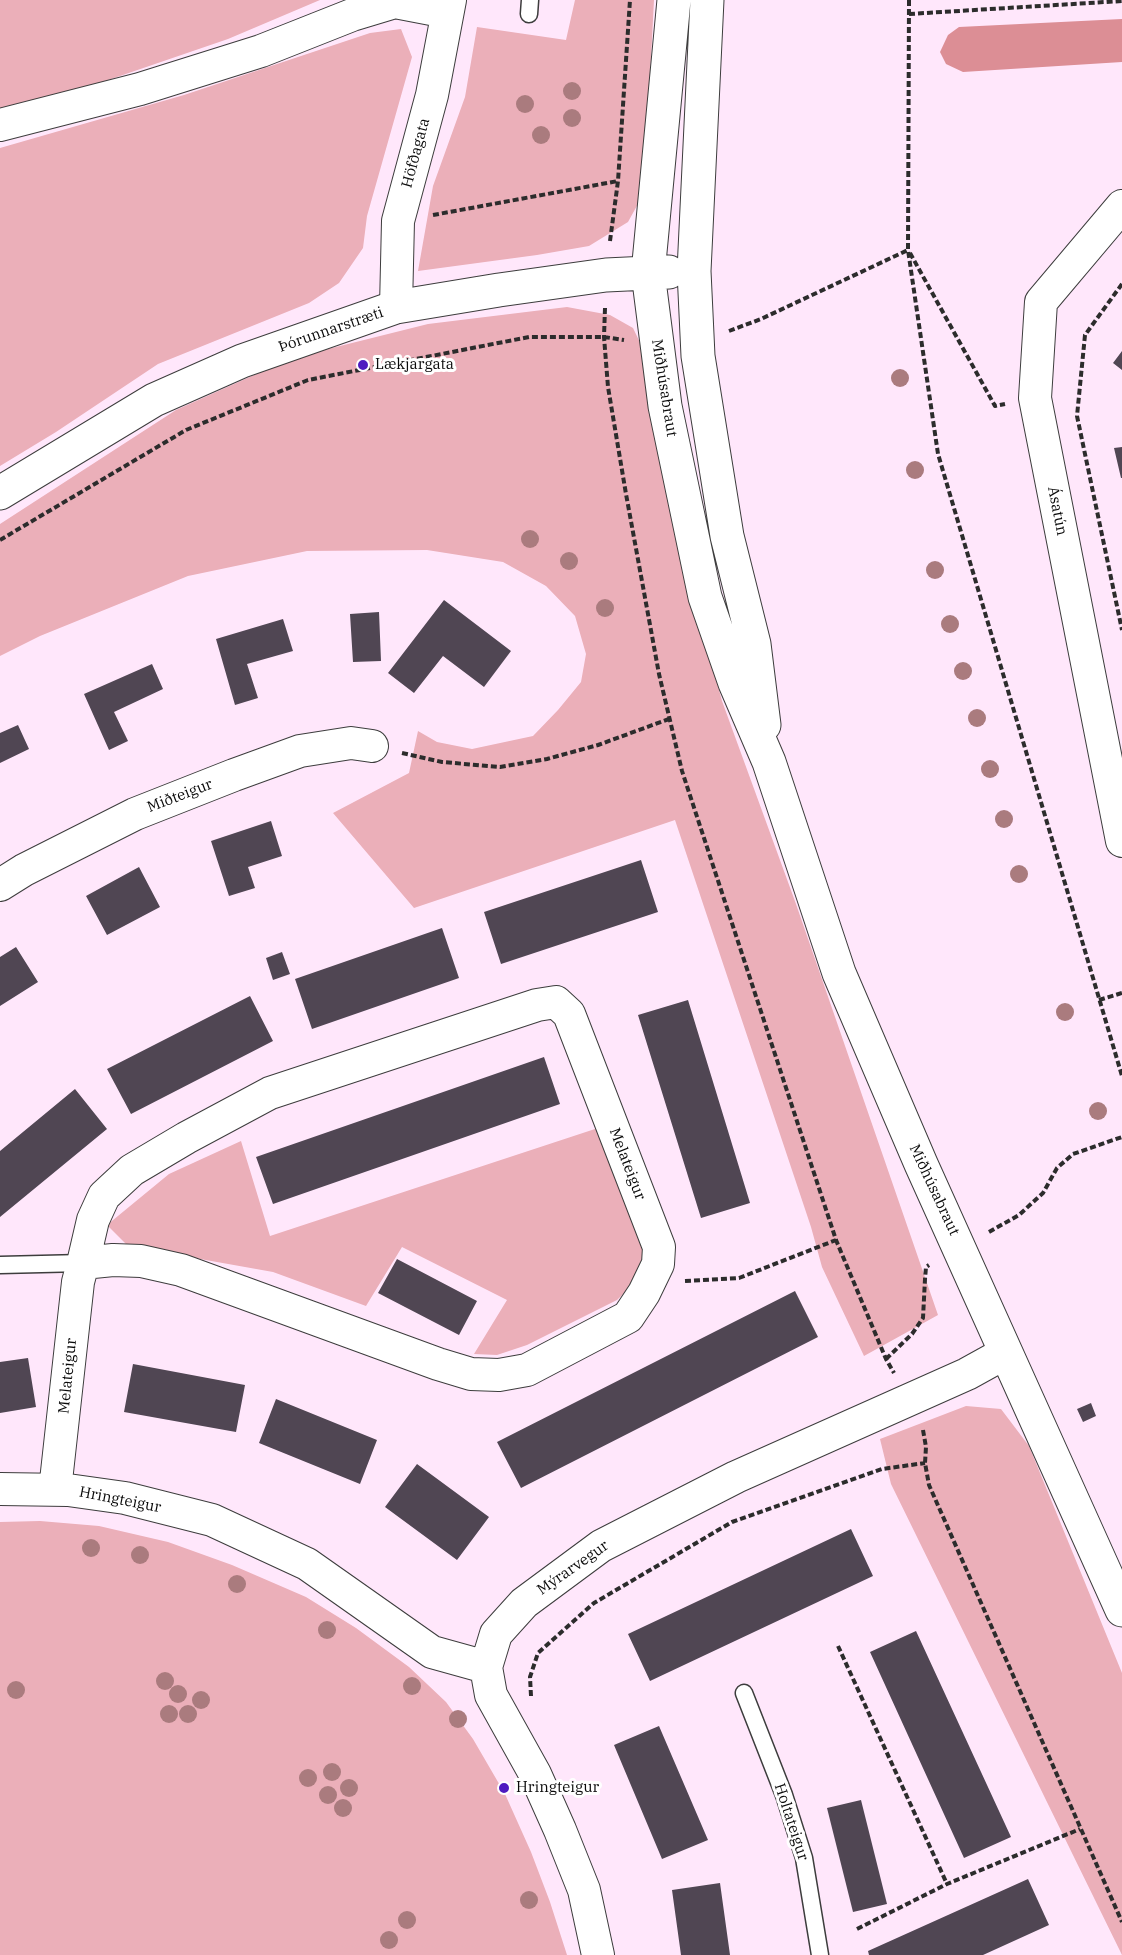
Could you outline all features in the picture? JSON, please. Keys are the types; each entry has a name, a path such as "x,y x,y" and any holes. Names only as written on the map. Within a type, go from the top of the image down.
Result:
{"street":[{"name":"Miðhúsabraut","path":"674,0 648,273 665,406 705,597 735,683 769,762 839,973 921,1164 1122,1610"},
{"name":"Miðhúsabraut","path":"707,0 694,271 698,356 727,536 754,644 769,762"},
{"path":"0,125 140,89 261,51 352,15 395,2 448,6"},
{"name":"Höfðagata","path":"396,307 398,221 432,95 448,6"},
{"name":"Ásatún","path":"1122,206 1041,302 1035,399 1122,841"},
{"name":"Þórunnarstræti","path":"0,494 154,400 242,361 396,307 606,275 694,271"},
{"name":"Miðteigur","path":"0,885 24,870 135,814 234,775 300,751 351,744 372,746"},
{"name":"Melateigur","path":"55,1490 78,1282 93,1220 104,1196 132,1170 270,1093 537,1005 556,1002 569,1014 659,1247 658,1264 628,1317 527,1370 499,1375 471,1374 181,1270 141,1261 83,1263"},
{"name":"Mýrarvegur","path":"598,1955 584,1890 576,1870 535,1774 491,1695 486,1666 496,1634 524,1603 601,1546 736,1477 967,1374 1005,1353"},
{"name":"Hringteigur","path":"0,1489 55,1490 125,1498 212,1520 307,1564 432,1652 486,1666"}],"lane":[{"name":"Melateigur","path":"0,1265 83,1263"},
{"name":"Holtateigur","path":"744,1693 784,1795 804,1858 820,1955"}],"path":[{"path":"630,0 618,181 606,275 604,337 608,387 626,494 659,674 682,771 836,1240 886,1359 910,1400 924,1434 925,1463 929,1485 1122,1922"},
{"path":"909,0 908,250 938,454 1122,1076"},
{"path":"909,14 1122,1"},
{"path":"398,221 618,181"},
{"path":"725,332 761,319 908,250"},
{"path":"908,250 995,406 1035,399"},
{"path":"1122,284 1084,335 1077,417 1122,630"},
{"path":"0,540 186,430 308,381 529,337 604,337 632,341"},
{"path":"372,746 442,762 500,767 547,759 588,748 669,719"},
{"path":"1100,1000 1122,993"},
{"path":"649,1282 739,1278 836,1240"},
{"path":"536,1706 531,1696 530,1677 538,1653 594,1603 732,1522 882,1469 925,1463"},
{"path":"838,1646 947,1884"},
{"path":"856,1929 947,1884 1080,1829"}],"shaded area":[{"path":"0,0 320,0 228,39 47,101 0,110"},
{"path":"575,0 654,0 644,193 628,222 589,246 418,271 433,186 465,97 477,27 566,40"},
{"path":"1122,19 1122,62 963,72 946,64 940,52 948,35 959,27"},
{"path":"401,29 412,57 367,216 363,248 339,283 309,303 158,364 56,432 0,466 0,148 184,95 370,33"},
{"path":"567,307 610,315 633,328 647,357 689,578 722,701 796,904 938,1315 864,1356 822,1267 811,1227 675,820 414,908 333,813 409,773 418,731 437,742 472,749 533,736 558,710 581,682 586,654 575,616 546,586 503,562 427,550 307,551 188,576 40,636 0,656 0,524 176,410 292,358 428,324"},
{"path":"598,1128 648,1238 641,1277 617,1300 527,1345 497,1355 474,1354 507,1300 402,1247 366,1306 273,1272 126,1244 107,1225 169,1174 241,1141 270,1236"},
{"path":"966,1406 1001,1409 1029,1446 1122,1673 1122,1955 891,1484 880,1439"},
{"path":"40,1521 99,1526 168,1542 232,1565 306,1597 356,1628 409,1667 446,1702 473,1739 505,1794 531,1852 567,1955 0,1955 0,1522"}],"building":[{"path":"1122,351 1122,370 1113,363"},
{"path":"1122,447 1122,478 1121,478 1114,448"},
{"path":"444,600 511,651 484,687 443,656 414,693 388,673"},
{"path":"379,612 381,661 353,662 350,614"},
{"path":"283,619 293,651 247,664 258,698 235,705 216,639"},
{"path":"152,664 163,689 114,712 128,741 109,750 84,694"},
{"path":"18,725 29,749 0,763 0,733"},
{"path":"271,821 282,856 248,867 255,888 229,896 211,841"},
{"path":"641,860 658,912 501,964 484,912"},
{"path":"139,867 160,907 107,935 86,896"},
{"path":"442,928 459,978 312,1029 295,979"},
{"path":"16,947 38,982 0,1006 0,957"},
{"path":"282,952 290,974 273,980 266,958"},
{"path":"250,996 273,1041 131,1114 107,1069"},
{"path":"688,1000 750,1203 701,1218 638,1015"},
{"path":"544,1057 560,1104 273,1204 256,1157"},
{"path":"75,1089 107,1129 0,1217 0,1151"},
{"path":"397,1259 477,1301 459,1335 378,1293"},
{"path":"795,1291 818,1337 521,1488 497,1442"},
{"path":"28,1358 36,1407 0,1413 0,1362"},
{"path":"133,1364 245,1385 236,1432 124,1412"},
{"path":"276,1399 377,1440 360,1484 259,1443"},
{"path":"1091,1403 1096,1416 1083,1422 1077,1409"},
{"path":"417,1464 489,1517 457,1560 385,1507"},
{"path":"851,1529 873,1576 650,1681 628,1634"},
{"path":"916,1631 1011,1837 964,1858 870,1652"},
{"path":"659,1726 708,1840 662,1859 614,1745"},
{"path":"861,1800 887,1904 853,1912 827,1808"},
{"path":"1028,1879 1049,1925 983,1955 869,1955 868,1951"},
{"path":"720,1883 730,1955 681,1955 672,1890"}],"place":[{"name":"Lækjargata","path":"363,365"},
{"name":"Hringteigur","path":"504,1788"}]}
